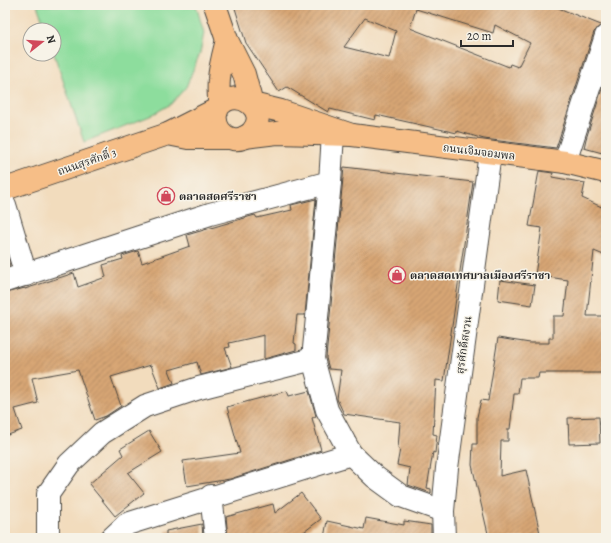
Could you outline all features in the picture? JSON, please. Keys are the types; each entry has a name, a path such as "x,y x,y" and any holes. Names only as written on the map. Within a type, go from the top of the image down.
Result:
{"main road":[{"path":"215,5 227,40 242,71 252,104 256,110 256,124 253,131 237,138 222,134 216,122 218,107 218,79 227,40"},
{"path":"242,71 277,104 291,114"},
{"path":"218,107 227,99 234,97 247,100 252,104"},
{"name":"ถนนเจิมจอมพล","path":"252,104 291,114 342,134"},
{"name":"ถนนสุรศักดิ์ 3","path":"5,189 168,134 218,107"},
{"name":"ถนนเจิมจอมพล","path":"237,138 277,133 342,134 565,162 606,172"},
{"name":"ถนนสุรศักดิ์ 3","path":"168,134 188,138 237,138"}],"street":[{"path":"565,162 606,36"},
{"path":"342,134 330,182 313,360 327,410 351,454 375,477 401,496 443,510"},
{"name":"สุรศักดิ์สงวน","path":"444,538 443,510 490,153"},
{"path":"5,281 210,214 330,182"},
{"path":"5,205 26,275"},
{"path":"48,538 48,494 68,464 102,433 145,406 199,388 313,360"},
{"path":"112,538 127,524 211,496 351,454"},
{"path":"211,496 216,538"}],"green space":[{"path":"37,5 196,5 204,33 200,53 186,87 171,104 150,116 84,142 57,62 62,62 62,22 43,22"}],"building":[{"path":"234,5 551,5 601,25 594,32 556,148 484,139 457,131 457,133 376,115 375,120 330,109 328,112 287,87 279,92 246,43","holes":["416,9 493,33 495,25 530,43 518,67 510,64 509,67 410,28","365,18 396,31 389,58 344,47"]},
{"path":"606,76 606,154 584,148"},
{"name":"ตลาดสดเทศบาลเมืองศรีราชา","path":"344,167 473,182 444,381 436,380 433,434 437,435 435,453 433,452 427,488 431,489 431,493 408,485 410,468 397,465 400,449 398,449 400,422 344,414 337,399 341,370 329,369 326,358"},
{"path":"539,171 553,173 552,177 585,183 582,198 606,209 606,256 594,251 587,316 606,316 606,373 539,373 538,378 520,378 518,394 514,394 510,429 508,429 508,441 501,441 500,476 526,470 541,538 489,538 472,465 473,444 477,444 477,417 481,400 488,401 498,338 530,343 549,343 549,338 553,338 553,316 564,316 568,280 535,275 542,228 529,226"},
{"path":"316,199 305,315 297,315 294,343 296,344 296,350 264,359 264,335 229,343 230,347 225,348 232,367 201,375 197,362 169,370 174,383 160,388 151,365 111,377 121,406 106,416 95,420 78,370 32,378 38,403 15,409 22,430 5,436 5,293 25,289 74,273 78,287 106,277 103,265 123,259 122,256 138,251 142,263 190,246 187,235 255,215 257,218 292,210 291,205"},
{"path":"5,248 10,266 5,268"},
{"path":"500,280 535,285 532,305 498,300"},
{"path":"287,391 289,396 309,391 316,416 312,418 321,450 230,479 187,486 183,461 240,453 227,407"},
{"path":"599,417 600,443 569,444 568,418"},
{"path":"149,431 162,452 128,473 144,493 115,516 89,484 123,455 120,449"},
{"path":"301,493 321,519 296,538 228,538 226,517 273,504 275,513"},
{"path":"366,518 404,525 404,521 431,525 431,538 324,538 327,521 364,529"},
{"path":"202,524 203,538 166,538 166,531"}],"place":[{"name":"ตลาดสดศรีราชา","path":"166,196"},
{"name":"ตลาดสดเทศบาลเมืองศรีราชา","path":"397,275"}]}
